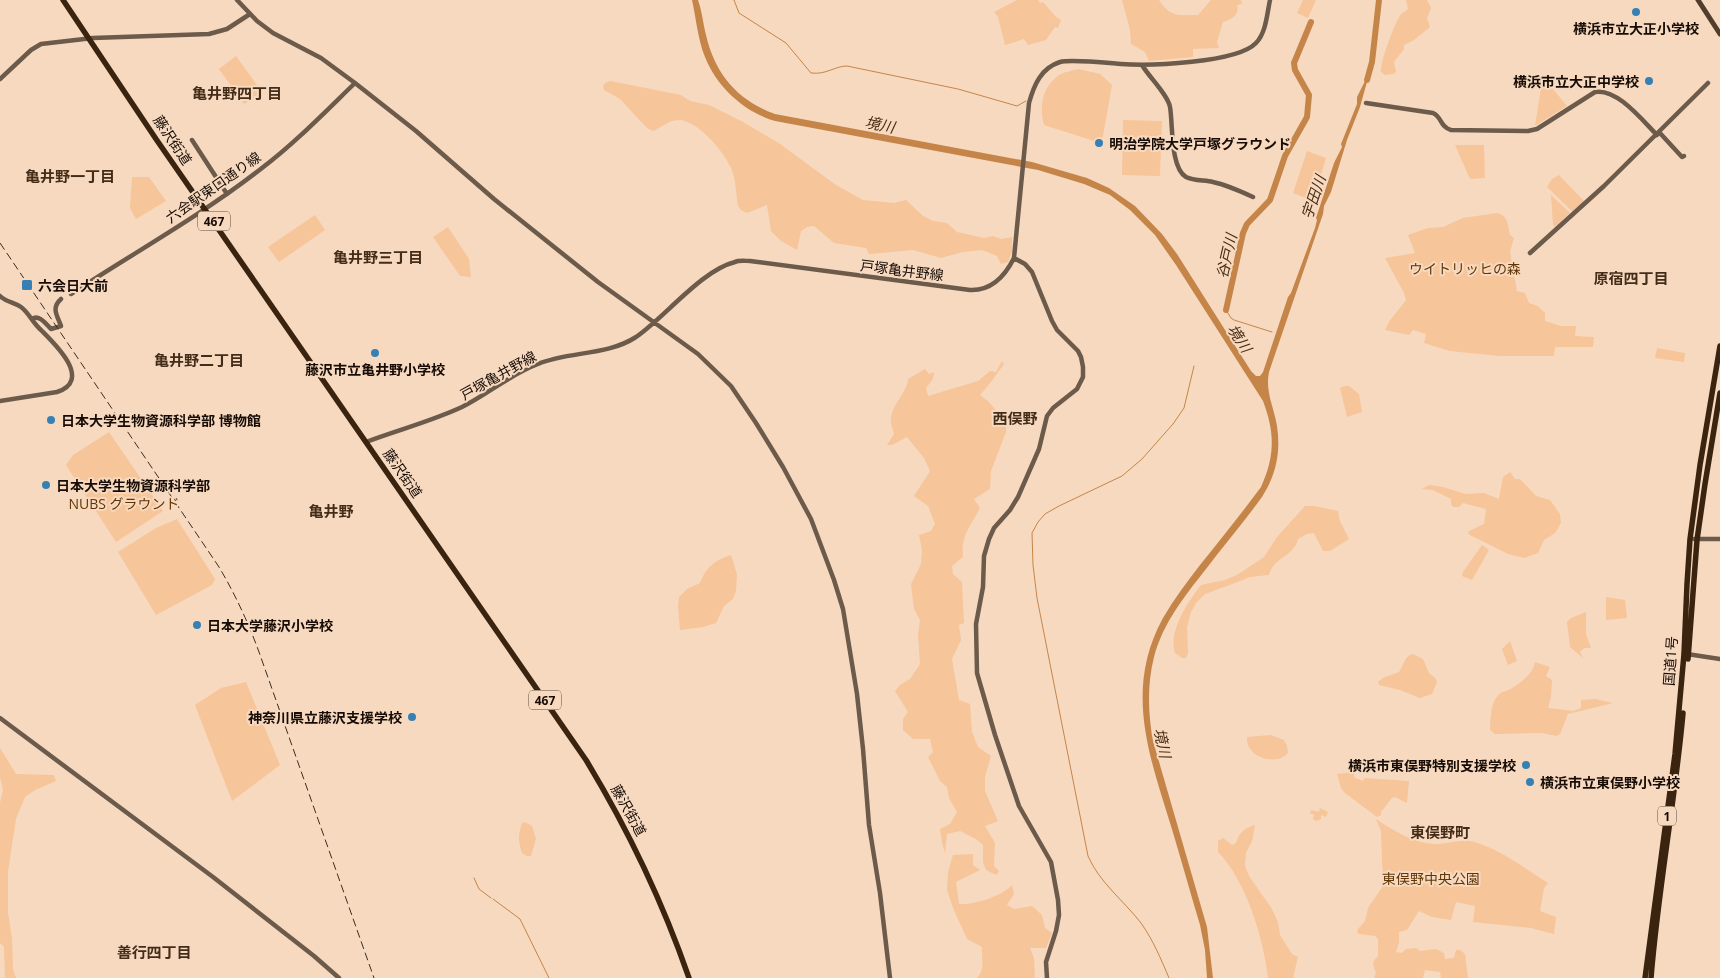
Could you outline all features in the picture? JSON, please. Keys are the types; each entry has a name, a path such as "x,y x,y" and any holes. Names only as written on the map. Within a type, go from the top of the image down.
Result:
{"highway":[{"name":"藤沢街道","path":"63,0 586,760 610,800 652,883 689,978"},
{"name":"国道1号","path":"1650,978 1658,904 1679,754 1686,654 1686,584 1690,539 1720,346"},
{"name":"国道1号","path":"1644,978 1669,805 1697,540 1720,393"}],"main road":[{"path":"1698,0 1720,34"}],"street":[{"path":"237,0 250,14 273,33 320,58 355,83 598,282 698,354 731,386 763,435 815,528 834,580 847,626 863,748 868,825 880,893 890,978"},
{"name":"戸塚亀井野線","path":"366,442 462,407 513,376 537,364 568,355 596,352 621,345 635,338 654,323 713,272 722,266 738,261 975,290 987,288 999,280 1014,258 1030,103 1033,89 1043,73 1048,68 1062,62 1142,65 1209,59 1246,50 1254,45 1262,35 1270,0"},
{"path":"0,79 36,46 53,42 89,39 209,34 227,29 250,14"},
{"path":"1142,65 1164,94 1169,104 1172,140 1178,164 1184,176 1231,187 1253,197"},
{"name":"六会駅東口通り線","path":"71,294 227,194 276,157 355,83"},
{"path":"1530,253 1604,186 1708,83"},
{"path":"1366,103 1433,113 1436,114 1443,127 1451,130 1528,131 1537,129 1586,97 1601,91 1617,98 1682,157 1684,156"},
{"path":"192,140 227,194"},
{"path":"1014,258 1026,264 1032,272 1052,321 1078,351 1084,368 1083,378 1077,389 1053,408 1047,416 1039,449 1018,496 1010,510 988,538 984,556 983,587 976,624 977,673 997,742 1019,806 1050,857 1059,915 1046,962 1047,978"},
{"path":"0,296 22,308 60,350 71,369 73,378 69,386 64,390 0,401"},
{"path":"32,319 38,318 51,330 61,326 55,308 55,304 60,299"},
{"path":"1690,539 1720,539"},
{"path":"1686,654 1720,659"},
{"path":"0,718 213,877 320,960 340,978"}],"green space":[{"path":"1017,0 1038,0 1040,3 1043,2 1061,20 1058,28 1055,27 1046,40 1028,45 1024,39 1005,45 998,17 994,12"},
{"path":"1122,0 1159,0 1172,13 1186,15 1198,15 1211,0 1241,0 1242,4 1237,5 1238,9 1234,16 1223,22 1217,42 1219,48 1193,49 1193,57 1149,61 1145,52 1131,44 1130,30"},
{"path":"1303,0 1316,0 1308,18 1297,13"},
{"path":"1406,0 1427,0 1431,8 1427,18 1430,27 1414,40 1404,45 1404,49 1394,62 1396,72 1385,75 1381,72 1381,67 1388,42 1398,18 1408,9"},
{"path":"236,56 262,92 244,104 219,69"},
{"path":"1078,69 1100,74 1112,85 1103,136 1098,141 1044,125 1042,104 1045,91 1059,75"},
{"path":"610,81 681,95 690,101 709,105 780,144 836,185 863,200 894,203 906,200 923,216 933,221 947,223 957,232 984,238 993,236 1001,239 1012,237 1012,251 1008,262 1001,264 997,256 982,250 963,252 941,258 913,250 869,254 866,248 834,243 814,226 807,227 801,231 797,250 781,241 771,231 767,205 747,213 741,210 738,206 733,172 722,153 709,138 694,125 686,121 674,121 653,131 647,128 620,99 604,90 603,86 605,83"},
{"path":"1548,83 1567,106 1535,126 1541,88"},
{"path":"1123,120 1162,121 1160,176 1122,175"},
{"path":"1455,145 1484,145 1485,178 1471,179 1469,177"},
{"path":"1307,151 1326,158 1313,201 1293,193"},
{"path":"1559,175 1584,201 1573,212 1547,187 1552,179"},
{"path":"132,177 149,177 166,201 136,219 130,208"},
{"path":"1551,195 1570,213 1555,227 1553,225"},
{"name":"ウイトリッヒの森","path":"1497,213 1505,218 1510,235 1514,238 1510,252 1517,291 1525,293 1529,303 1538,306 1545,313 1545,321 1561,326 1576,326 1575,336 1594,337 1593,347 1555,347 1554,356 1499,356 1450,351 1424,343 1426,334 1413,330 1409,335 1385,330 1406,300 1385,258 1415,253 1408,235 1428,228 1443,227 1463,218"},
{"path":"315,215 325,230 279,262 268,247"},
{"path":"448,227 469,259 471,277 460,276 433,237"},
{"path":"1657,348 1685,353 1684,362 1655,358"},
{"path":"1002,361 1004,364 980,395 989,402 1006,422 1006,432 991,471 990,489 974,499 980,508 963,542 963,557 952,566 953,574 962,582 964,623 959,625 961,640 952,659 959,700 970,704 972,732 978,747 991,756 985,777 985,791 998,821 985,826 995,843 994,866 999,871 996,875 986,870 983,862 983,845 960,831 947,834 945,853 940,829 950,824 957,812 949,798 947,787 940,781 928,757 933,752 930,739 913,739 903,730 903,719 908,712 895,691 900,685 910,679 920,664 918,635 920,620 914,609 911,584 921,564 922,550 919,535 931,531 935,524 928,506 914,496 930,471 924,458 907,437 892,445 887,445 894,434 891,416 905,390 908,379 925,369 929,374 934,372 933,379 926,388 928,396 978,381 990,371 996,372"},
{"path":"1349,386 1359,394 1362,412 1347,417 1340,388"},
{"name":"NUBS グラウンド","path":"109,432 163,511 116,542 66,465 73,455"},
{"path":"1510,472 1515,479 1520,479 1536,496 1550,500 1560,514 1561,523 1555,533 1544,540 1538,553 1524,558 1508,554 1468,534 1469,532 1467,532 1484,524 1486,509 1463,503 1459,507 1453,507 1451,499 1433,490 1422,489 1429,485 1465,494 1484,493 1499,499 1503,477"},
{"path":"1305,506 1338,511 1340,521 1349,539 1330,551 1323,551 1314,533 1307,534 1298,539 1292,550 1275,564 1269,575 1250,577 1205,594 1196,603 1191,612 1187,627 1188,653 1186,658 1182,658 1175,653 1174,635 1180,617 1201,585 1225,580 1237,575 1264,557 1277,537"},
{"path":"177,519 215,579 212,585 156,615 118,552 156,528"},
{"path":"1482,545 1489,550 1472,580 1462,576 1463,572"},
{"path":"731,555 737,574 736,591 733,599 724,606 716,623 680,630 679,597 687,589 700,583 705,572 712,565"},
{"path":"1606,597 1625,600 1627,618 1606,620"},
{"path":"1586,612 1586,634 1591,648 1584,648 1580,652 1583,658 1570,647 1567,622 1571,618"},
{"path":"1510,641 1517,661 1508,665 1502,649"},
{"path":"1413,654 1423,659 1429,673 1437,682 1432,694 1420,698 1400,690 1379,685 1378,682 1383,678 1399,672 1406,659"},
{"path":"1535,662 1550,667 1546,676 1552,680 1548,708 1574,711 1581,708 1581,700 1595,699 1613,703 1568,714 1560,734 1557,736 1541,733 1495,734 1490,730 1495,699 1502,692 1514,687 1523,680 1533,669"},
{"path":"246,682 280,765 232,801 195,705 221,688"},
{"path":"1271,735 1284,740 1288,753 1283,757 1276,759 1262,758 1251,750 1247,737"},
{"path":"0,748 16,774 54,775 56,781 35,790 25,797 16,819 8,871 8,913 12,938 13,969 16,978 5,978 4,947 0,943 0,803 3,790 0,777"},
{"path":"1353,772 1355,778 1363,781 1364,778 1409,781 1407,803 1395,797 1392,798 1381,812 1381,815 1377,817 1341,788 1337,774"},
{"path":"1320,808 1328,812 1326,817 1321,815 1321,819 1316,821 1313,819 1314,814 1310,814 1311,810 1319,812"},
{"name":"東俣野中央公園","path":"1376,819 1397,832 1420,842 1436,844 1469,841 1484,845 1548,883 1544,888 1540,911 1556,917 1554,934 1531,928 1473,922 1475,906 1456,902 1451,920 1432,917 1419,911 1407,930 1399,932 1399,943 1396,952 1402,953 1406,949 1416,948 1420,951 1436,949 1444,953 1445,959 1454,958 1456,950 1460,950 1465,954 1468,978 1441,978 1440,972 1425,970 1423,978 1374,978 1376,973 1373,964 1378,956 1378,939 1375,936 1359,934 1357,932 1365,921 1368,908 1383,886 1381,831"},
{"path":"525,822 532,826 536,839 531,856 522,853 520,845 520,831 522,823"},
{"path":"1255,825 1252,841 1246,853 1245,866 1249,876 1272,909 1278,922 1280,935 1292,954 1298,957 1293,978 1268,978 1258,929 1252,911 1237,878 1218,852 1218,841 1223,838 1232,845 1236,843 1243,831"},
{"path":"973,854 973,865 980,870 956,882 959,904 988,899 1002,893 1012,885 1014,894 1007,905 1014,909 1032,906 1042,915 1045,928 1052,933 1046,948 1030,948 1034,958 1035,978 977,978 982,967 982,947 967,939 947,890 948,872 953,855"}],"shaded area":[{"path":"692,0 698,0 710,49 722,73 739,93 761,108 775,114 1032,162 1087,178 1109,188 1135,206 1162,234 1256,376 1260,376 1263,372 1288,297 1315,228 1316,218 1334,163 1342,147 1341,144 1357,104 1357,97 1370,71 1360,107 1347,140 1331,192 1324,206 1323,214 1269,372 1268,386 1278,436 1278,454 1274,472 1262,497 1175,611 1158,645 1150,678 1150,720 1153,741 1207,927 1213,978 1207,978 1205,950 1200,925 1149,748 1144,722 1145,670 1151,644 1167,611 1190,578 1261,487 1266,476 1272,444 1270,424 1263,401 1155,235 1130,210 1110,195 1084,184 1038,170 775,121 764,117 742,105 733,97 710,68 701,43"}],"waterway":[{"path":"734,0 739,13 786,43 811,73 821,73 847,66 958,89 1017,106 1026,101"},
{"name":"宇田川","path":"1367,80 1372,62 1379,0"},
{"name":"谷戸川","path":"1226,310 1243,233 1247,224 1270,200 1285,156 1307,117 1309,95 1295,70 1294,63 1311,22"},
{"name":"境川","path":"1226,310 1234,320 1272,332"},
{"path":"1169,978 1145,929 1105,883 1088,856 1037,598 1032,533 1045,514 1122,476 1142,459 1173,424 1184,408 1194,366"},
{"path":"474,878 479,889 491,898"},
{"path":"493,899 520,919 549,978"}],"railway":[{"path":"0,243 219,567 236,598 259,652 374,978"}],"place":[{"name":"横浜市立大正小学校","path":"1636,12"},
{"name":"横浜市立大正中学校","path":"1649,81"},
{"name":"明治学院大学戸塚グラウンド","path":"1099,143"},
{"name":"六会日大前","path":"27,285"},
{"name":"藤沢市立亀井野小学校","path":"375,353"},
{"name":"日本大学生物資源科学部 博物館","path":"51,420"},
{"name":"日本大学生物資源科学部","path":"46,485"},
{"name":"日本大学藤沢小学校","path":"197,625"},
{"name":"神奈川県立藤沢支援学校","path":"412,717"},
{"name":"横浜市東俣野特別支援学校","path":"1526,765"},
{"name":"横浜市立東俣野小学校","path":"1530,782"}],"district":[{"name":"亀井野四丁目","path":"237,93"},
{"name":"亀井野一丁目","path":"70,176"},
{"name":"亀井野三丁目","path":"378,257"},
{"name":"原宿四丁目","path":"1631,278"},
{"name":"亀井野二丁目","path":"199,360"},
{"name":"西俣野","path":"1015,418"},
{"name":"亀井野","path":"331,511"},
{"name":"東俣野町","path":"1440,832"},
{"name":"善行四丁目","path":"154,952"}]}
